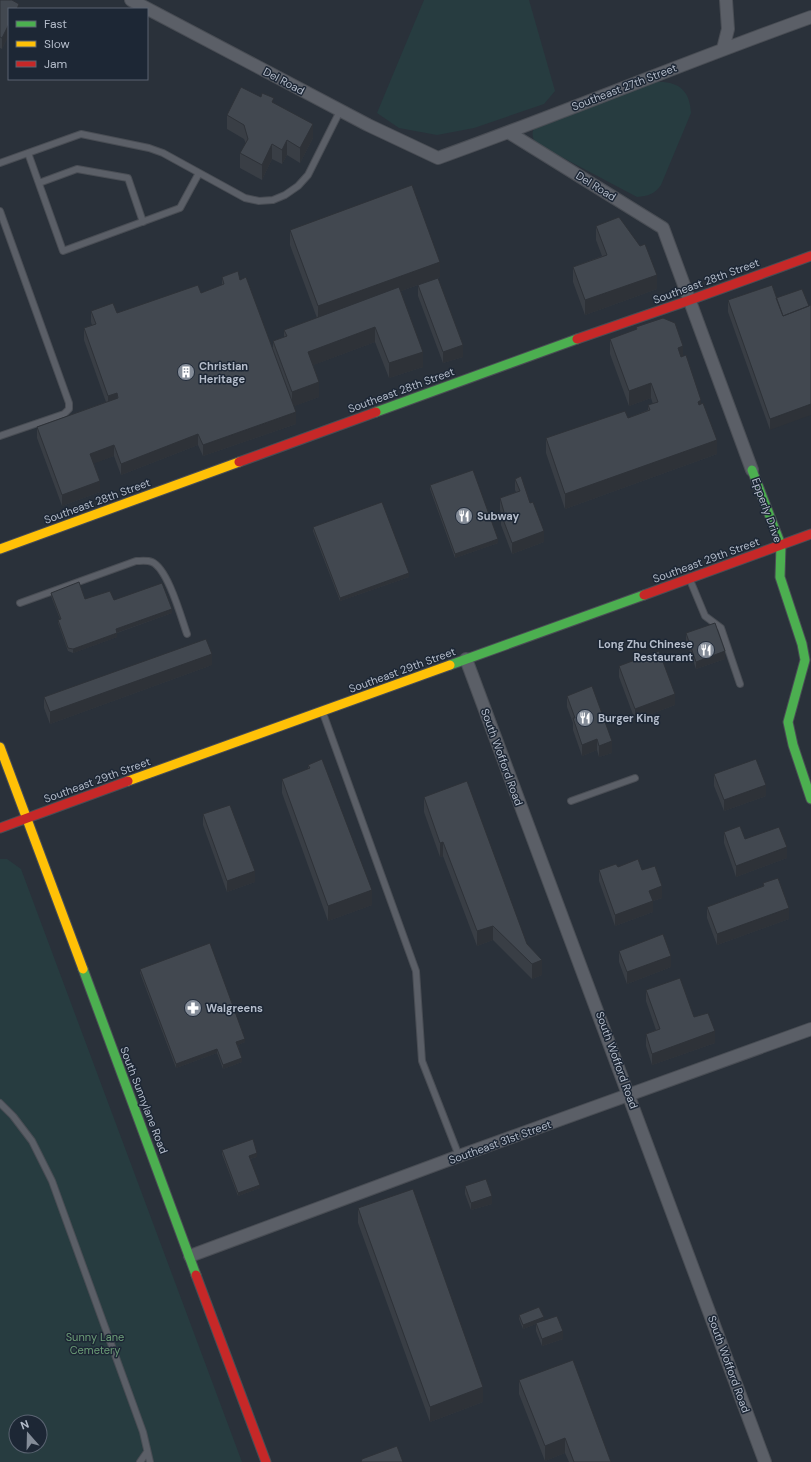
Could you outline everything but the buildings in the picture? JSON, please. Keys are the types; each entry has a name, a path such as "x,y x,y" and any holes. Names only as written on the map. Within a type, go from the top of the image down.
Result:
{"main road":[{"name":"Southeast 28th Street","path":"0,549 559,345 811,256"},
{"name":"Epperly Drive","path":"752,470 781,545 780,577 802,644 805,660 788,722 793,745 811,797"},
{"name":"Southeast 29th Street","path":"0,828 195,756 811,534"},
{"name":"South Sunnylane Road","path":"0,747 266,1462"}],"street":[{"name":"Del Road","path":"131,0 146,8"},
{"path":"723,49 728,29 726,0"},
{"name":"Del Road","path":"148,9 368,125 438,158"},
{"name":"Southeast 27th Street","path":"438,158 811,17"},
{"name":"Del Road","path":"508,132 663,228"},
{"name":"Epperly Drive","path":"663,228 752,470"},
{"name":"South Wofford Road","path":"466,659 765,1462"},
{"name":"Southeast 31st Street","path":"190,1256 459,1156 811,1029"}],"lane":[{"path":"0,163 81,134 149,148 164,153 245,198 259,201 273,200 285,196 298,186 308,175 340,110"},
{"path":"28,153 63,251 180,208 199,173"},
{"path":"38,183 77,169 128,178 143,222"},
{"path":"0,212 70,404 69,409 64,414 0,436"},
{"path":"20,603 136,561 146,561 153,563 162,571 187,634"},
{"path":"689,578 704,616 721,628 740,684"},
{"path":"323,711 416,971 422,1061 459,1156"},
{"path":"571,801 635,778"},
{"path":"0,1104 13,1116 32,1141 52,1182 143,1432 150,1462"},
{"path":"140,1462 147,1452"}],"green space":[{"path":"424,0 529,0 555,91 544,104 474,128 437,135 399,128 377,113"},
{"path":"657,82 671,83 682,89 686,93 691,113 661,185 651,194 637,197 537,144 534,139 533,130 537,126"},
{"name":"Sunny Lane Cemetery","path":"0,859 7,859 21,869 242,1462 0,1462"}],"traffic: fast":[{"path":"376,412 577,339"},
{"path":"752,470 781,545 780,577 802,644 805,660 788,722 793,745 811,799"},
{"path":"450,665 644,595"},
{"path":"83,969 196,1275"}],"traffic: slow":[{"path":"0,549 239,462"},
{"path":"128,781 450,665"},
{"path":"0,747 83,969"}],"traffic: jam":[{"path":"577,339 811,256"},
{"path":"239,462 376,412"},
{"path":"644,595 811,534"},
{"path":"0,828 128,781"},
{"path":"196,1275 266,1462"}],"place":[{"name":"Christian Heritage","path":"186,372"},
{"name":"Subway","path":"464,516"},
{"name":"Long Zhu Chinese Restaurant","path":"706,650"},
{"name":"Burger King","path":"585,718"},
{"name":"Walgreens","path":"193,1008"}]}
